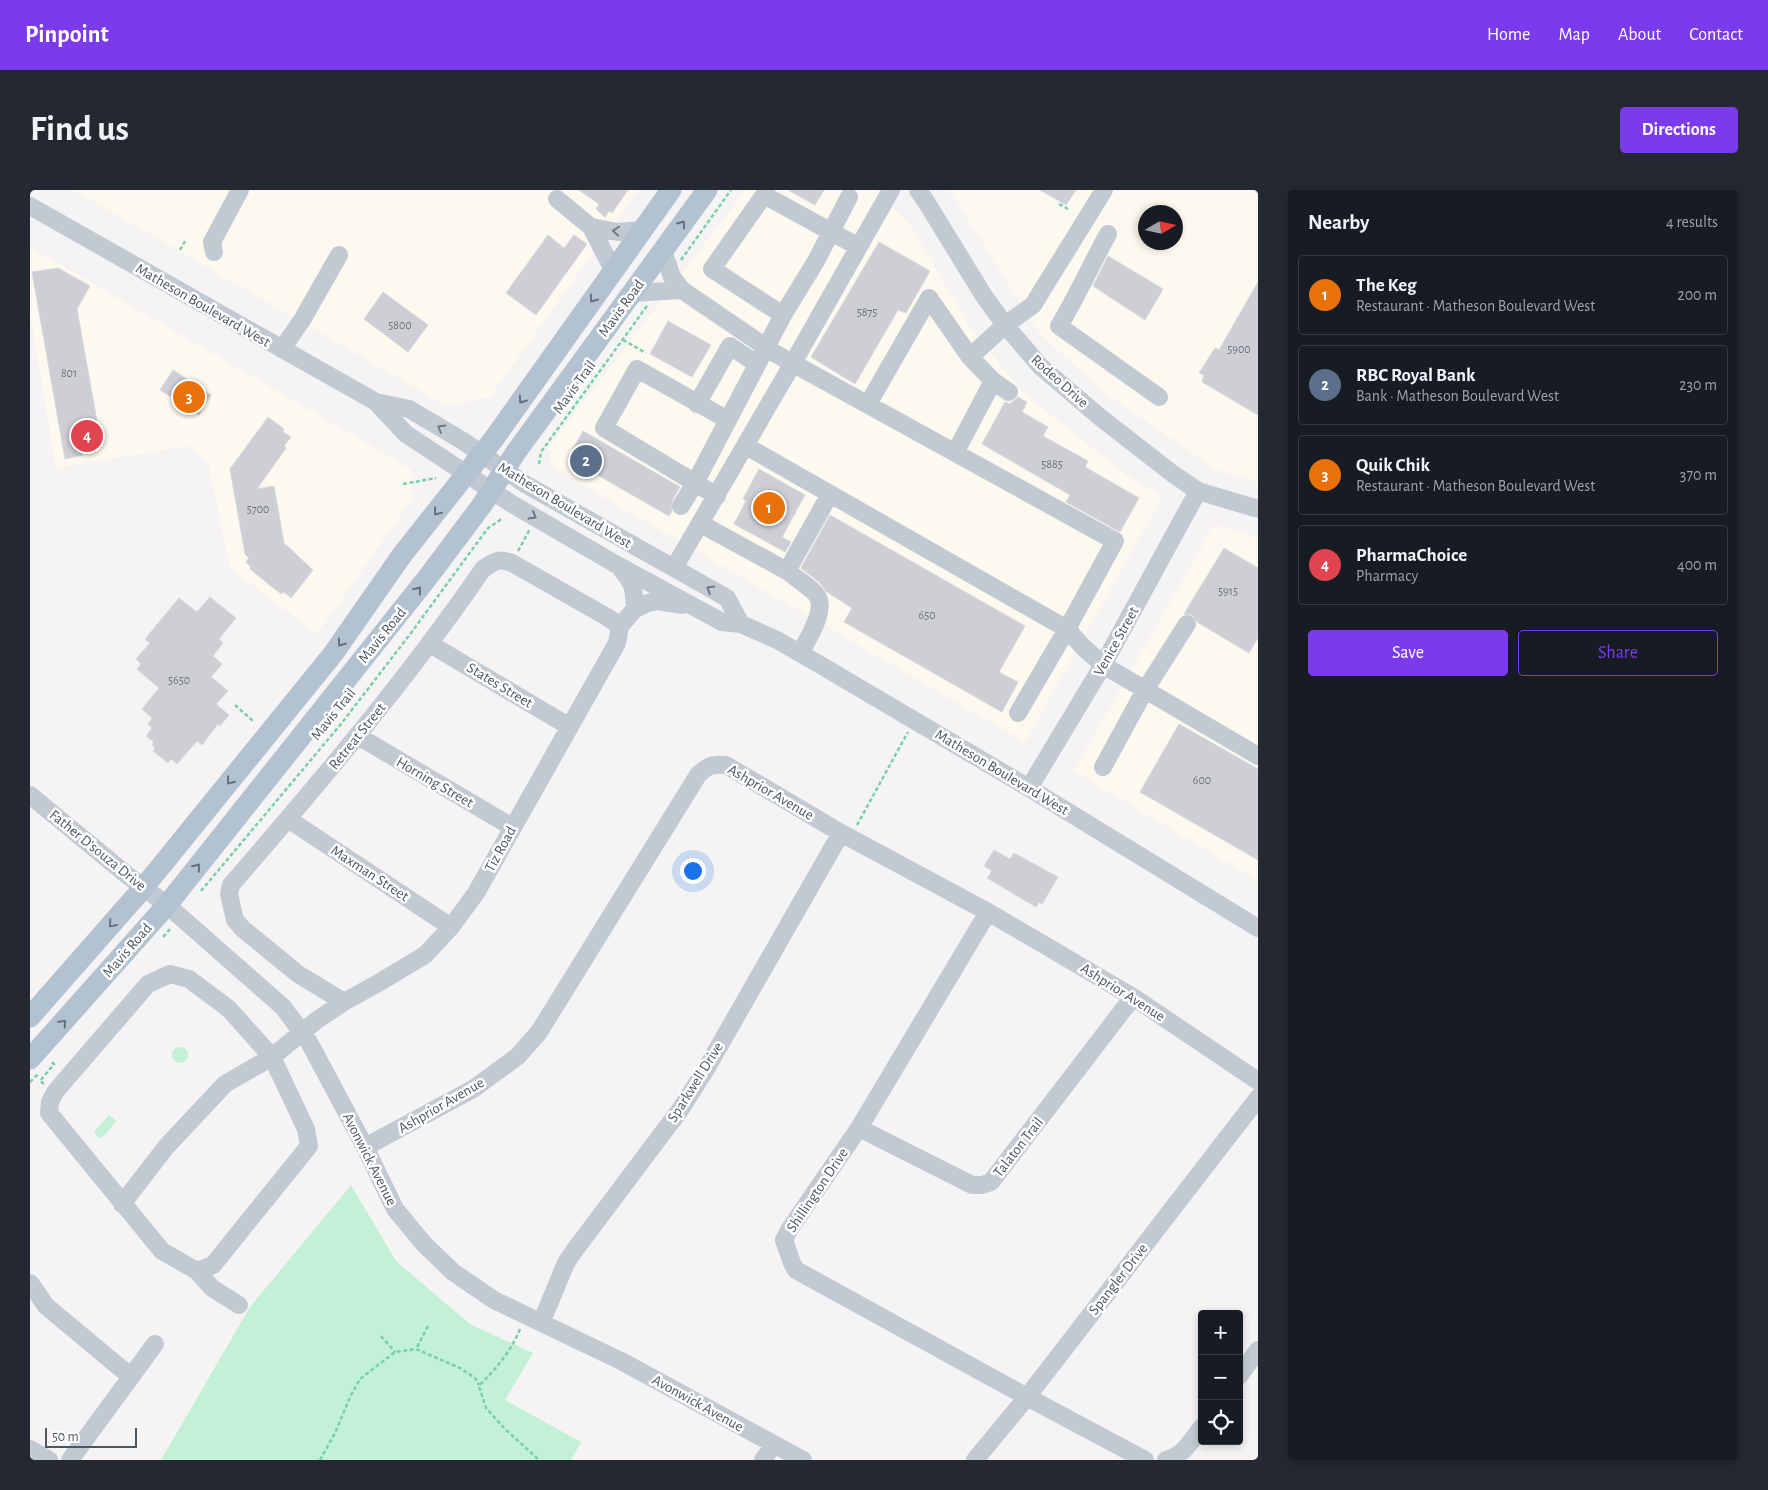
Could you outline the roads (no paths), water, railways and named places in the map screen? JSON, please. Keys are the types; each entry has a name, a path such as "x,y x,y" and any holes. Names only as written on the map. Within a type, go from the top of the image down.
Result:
{"main road":[{"name":"Mavis Road","path":"30,1017 144,887 333,654 402,555 482,454 671,190"},
{"name":"Mavis Road","path":"30,1059 167,905 428,577 492,490 504,470 642,297 671,257 707,190"}],"street":[{"path":"214,252 212,242 240,190"},
{"path":"674,568 746,446 891,190"},
{"name":"Rodeo Drive","path":"918,190 926,200 984,296 1005,326 1048,374 1137,446 1198,491 1258,509"},
{"path":"970,357 1005,326 1033,305 1104,190"},
{"path":"783,315 712,268 764,195 859,248"},
{"path":"681,506 695,483 783,315 816,261 849,197"},
{"path":"557,199 591,227 613,270"},
{"name":"Matheson Boulevard West","path":"30,206 376,402 406,434 492,490 617,564 722,622 741,624 777,640 1029,788 1258,928"},
{"path":"591,227 618,232 642,230"},
{"path":"1108,234 1088,269 1074,300 1058,326 1159,397"},
{"path":"282,349 302,320 339,254"},
{"path":"671,257 672,277 682,290 766,347 1115,541 1018,713"},
{"path":"642,297 682,290"},
{"path":"868,404 929,298 970,357 993,381 1009,392"},
{"path":"698,404 730,346 757,364"},
{"path":"717,496 604,428 637,369 728,420"},
{"path":"955,453 993,381"},
{"name":"Matheson Boulevard West","path":"376,402 409,409 482,454 526,484 727,598 741,624"},
{"path":"746,446 1067,629 1103,665 1258,756"},
{"name":"Venice Street","path":"1029,788 1103,665 1198,491"},
{"path":"787,571 830,494"},
{"path":"701,524 787,571 817,594 821,608 815,627 800,654"},
{"name":"Retreat Street","path":"344,1002 298,974 243,929 235,920 229,894 231,885 358,736 430,644 483,569 502,560 607,616 620,626"},
{"path":"617,564 634,588 635,608 657,601 696,607"},
{"name":"Tiz Road","path":"122,1204 166,1147 225,1084 272,1057 317,1020 344,1002 425,955 451,927 476,892 617,642 620,626 635,608"},
{"path":"1103,767 1145,690 1186,624"},
{"name":"States Street","path":"430,644 570,727"},
{"name":"Horning Street","path":"358,736 512,827"},
{"name":"Ashprior Avenue","path":"365,1147 473,1089 518,1056 539,1032 698,775 708,766 726,765 846,836 988,912 1133,996 1258,1081"},
{"name":"Father D'souza Drive","path":"30,795 127,875 167,905"},
{"name":"Maxman Street","path":"288,819 451,927"},
{"name":"Sparkwell Drive","path":"533,1320 574,1251 684,1103 706,1069 846,836"},
{"name":"Avonwick Avenue","path":"167,905 283,1007 309,1042 365,1147 395,1209 424,1244 453,1272 494,1300 623,1362 803,1460"},
{"name":"Shillington Drive","path":"988,912 859,1128 784,1240 796,1270 1027,1397"},
{"path":"197,1271 213,1265 309,1146 306,1129 272,1057 229,1009 189,979 170,974 148,984 56,1092 50,1102 48,1113 162,1251 197,1271 212,1288 239,1305"},
{"name":"Talaton Trail","path":"859,1128 972,1185 982,1185 990,1182 1133,996"},
{"name":"Spangler Drive","path":"975,1460 1027,1397 1258,1098"},
{"path":"30,1283 46,1306 130,1376"},
{"path":"70,1460 155,1344"},
{"path":"1243,1371 1258,1350"},
{"path":"1027,1397 1145,1460"},
{"path":"1166,1460 1176,1457 1185,1450 1198,1432"},
{"path":"763,1460 774,1444"},
{"path":"30,1449 49,1460"}],"place":[{"name":"Quik Chik","path":"189,397"},
{"name":"PharmaChoice","path":"87,436"},
{"name":"RBC Royal Bank","path":"586,461"},
{"name":"The Keg","path":"769,508"}]}
